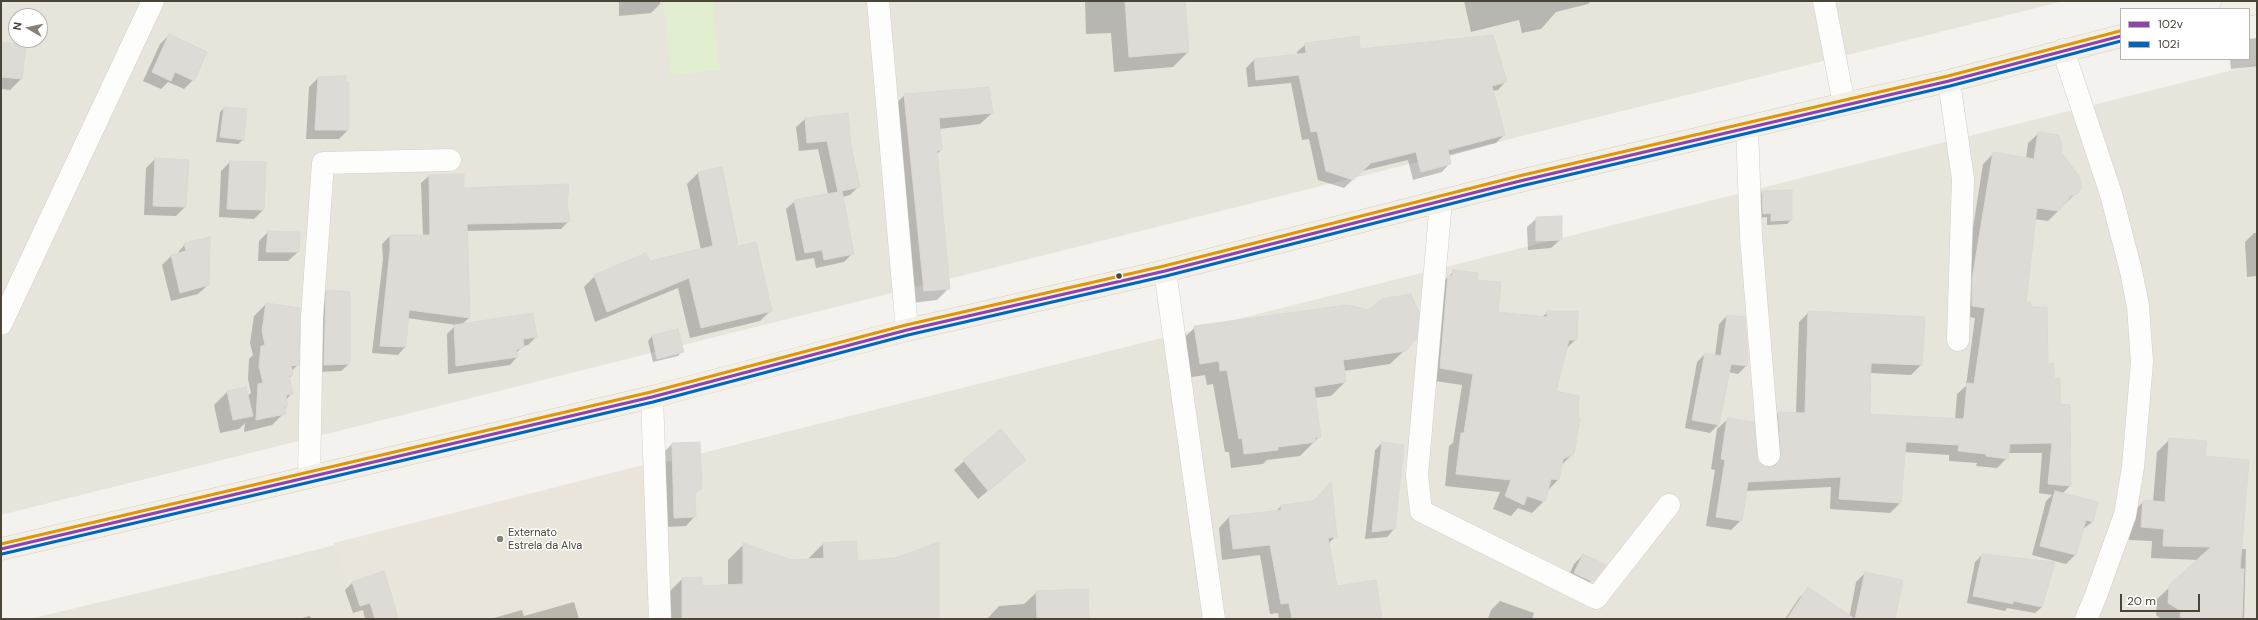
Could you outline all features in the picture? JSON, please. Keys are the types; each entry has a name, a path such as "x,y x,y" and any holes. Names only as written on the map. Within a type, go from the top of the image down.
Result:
{"main road":[{"path":"2235,8 2257,3"},
{"path":"1,550 652,397 907,330 1165,271 1441,201 1844,104 1950,81 2063,50 2120,36"}],"street":[{"path":"1,324 152,1"},
{"path":"878,1 907,330"},
{"path":"1824,1 1844,104"},
{"path":"2063,50 2111,194 2132,271 2138,306 2142,362 2134,467 2125,515 2086,619"},
{"path":"1950,81 1963,179 1958,340"},
{"path":"1747,127 1751,237 1769,455"},
{"path":"309,477 312,317 323,163 450,160"},
{"path":"1441,201 1418,475 1421,511 1596,598 1669,505"},
{"path":"1165,271 1214,619"},
{"path":"652,397 660,619"}],"shaded area":[{"path":"1,1 2064,1 1,515"},
{"path":"2257,64 2257,619 29,619 227,572"},
{"name":"Externato Estrela da Alva","path":"647,464 656,619 359,619 334,543"}],"green space":[{"path":"663,1 713,1 720,70 671,75"}],"building":[{"path":"1125,1 1185,1 1189,52 1129,57"},
{"path":"169,34 207,52 194,81 175,72 171,81 152,72"},
{"path":"1493,35 1507,82 1492,86 1505,135 1448,150 1451,164 1421,172 1416,152 1371,163 1353,180 1326,171 1317,131 1311,132 1299,75 1256,80 1254,59 1306,53 1305,43 1359,36 1360,49"},
{"path":"1,42 8,43 8,48 26,48 22,79 1,77"},
{"path":"346,76 346,81 349,82 349,130 315,130 318,77"},
{"path":"989,87 993,113 939,118 942,150 937,151 950,289 924,291 904,94"},
{"path":"224,107 247,109 244,140 220,137"},
{"path":"848,113 851,146 860,187 842,191 854,254 824,260 822,250 805,253 794,200 838,192 827,141 807,143 805,118"},
{"path":"2038,132 2058,135 2062,145 2061,152 2079,176 2081,182 2081,189 2077,194 2071,196 2059,211 2037,208 2026,302 2030,302 2031,307 2047,307 2048,364 2054,363 2054,378 2060,378 2060,404 2070,405 2071,486 2048,484 2052,443 2010,444 2008,459 1986,456 1986,454 1958,451 1959,445 1906,442 1901,503 1839,499 1841,477 1748,482 1742,521 1716,517 1725,460 1721,459 1727,418 1754,422 1757,456 1763,466 1770,467 1776,465 1781,454 1778,412 1805,413 1808,311 1925,317 1922,365 1871,363 1870,414 1962,419 1964,417 1967,383 1974,384 1985,308 1972,306 1972,280 1993,152 2034,159"},
{"path":"155,158 189,160 186,207 153,206"},
{"path":"230,161 266,162 264,210 227,209"},
{"path":"722,167 738,246 756,242 772,311 701,328 689,278 607,312 594,275 646,253 650,261 713,246 698,172"},
{"path":"464,174 464,188 569,184 567,203 570,222 467,224 470,318 409,310 406,347 380,346 390,250 390,235 430,235 429,175"},
{"path":"1792,190 1792,220 1771,221 1771,213 1763,214 1762,191"},
{"path":"1562,216 1562,240 1536,241 1536,217"},
{"path":"268,231 300,232 299,252 266,252"},
{"path":"210,237 209,285 180,293 171,255 186,251 184,243"},
{"path":"1453,270 1478,273 1477,280 1501,282 1498,312 1547,317 1547,311 1578,311 1577,340 1569,340 1556,391 1579,396 1578,418 1580,418 1574,454 1563,459 1559,480 1551,479 1545,502 1527,496 1524,505 1505,496 1511,480 1456,474 1461,433 1464,433 1473,374 1440,368 1448,275 1452,276"},
{"path":"326,290 350,292 350,364 324,365"},
{"path":"1411,294 1419,313 1417,337 1406,351 1343,360 1346,382 1314,387 1321,437 1315,438 1316,442 1278,447 1278,450 1244,454 1242,438 1239,439 1227,370 1220,371 1219,361 1200,364 1194,326 1347,305 1368,310 1382,299"},
{"path":"266,303 300,308 299,365 291,366 293,375 289,376 293,394 286,395 288,407 284,407 286,414 256,420 258,384 263,383 259,366 261,346 265,345 262,331"},
{"path":"533,313 537,337 523,339 524,347 516,350 518,357 456,366 454,325"},
{"path":"1727,315 1745,317 1748,357 1747,366 1731,364 1719,425 1692,420 1705,353 1721,356"},
{"path":"678,329 684,352 657,359 652,335"},
{"path":"246,387 253,416 233,420 227,391"},
{"path":"1001,429 1026,460 988,491 963,460"},
{"path":"2169,438 2207,441 2205,456 2249,460 2240,569 2244,569 2242,619 2180,619 2181,611 2168,603 2169,585 2211,547 2163,546 2164,529 2141,527 2143,500 2165,502"},
{"path":"700,442 702,489 695,493 696,517 674,518 672,443"},
{"path":"1382,442 1404,445 1395,529 1372,532"},
{"path":"1331,482 1337,537 1328,538 1337,586 1376,580 1382,619 1292,619 1289,603 1281,604 1270,545 1233,549 1229,516 1281,510 1281,505 1314,501"},
{"path":"2055,491 2098,502 2093,522 2086,520 2076,555 2040,546"},
{"path":"856,541 858,561 895,558 939,542 939,619 682,619 682,578 702,577 702,586 743,584 743,543 792,560 824,558 823,543"},
{"path":"1583,554 1606,565 1594,580 1591,581 1574,573"},
{"path":"1982,554 2055,562 2042,607 2013,601 2013,604 1973,596"},
{"path":"384,571 398,619 375,619 370,603 360,606 352,582"},
{"path":"1865,572 1903,580 1895,619 1855,619"},
{"path":"1808,587 1855,619 1787,619"},
{"path":"1088,589 1089,619 1037,619 1036,591"}],"transit line":[{"path":"1,544 651,392 906,325 1164,266 1519,176 1948,76 2120,31"},
{"name":"102v","path":"1,549 652,397 907,330 1165,271 1520,181 1949,81 2120,36"},
{"name":"102i","path":"2,554 653,402 908,335 1166,276 1521,186 1950,86 2120,41"}],"place":[{"name":"Externato Estrela da Alva","path":"500,539"}]}
